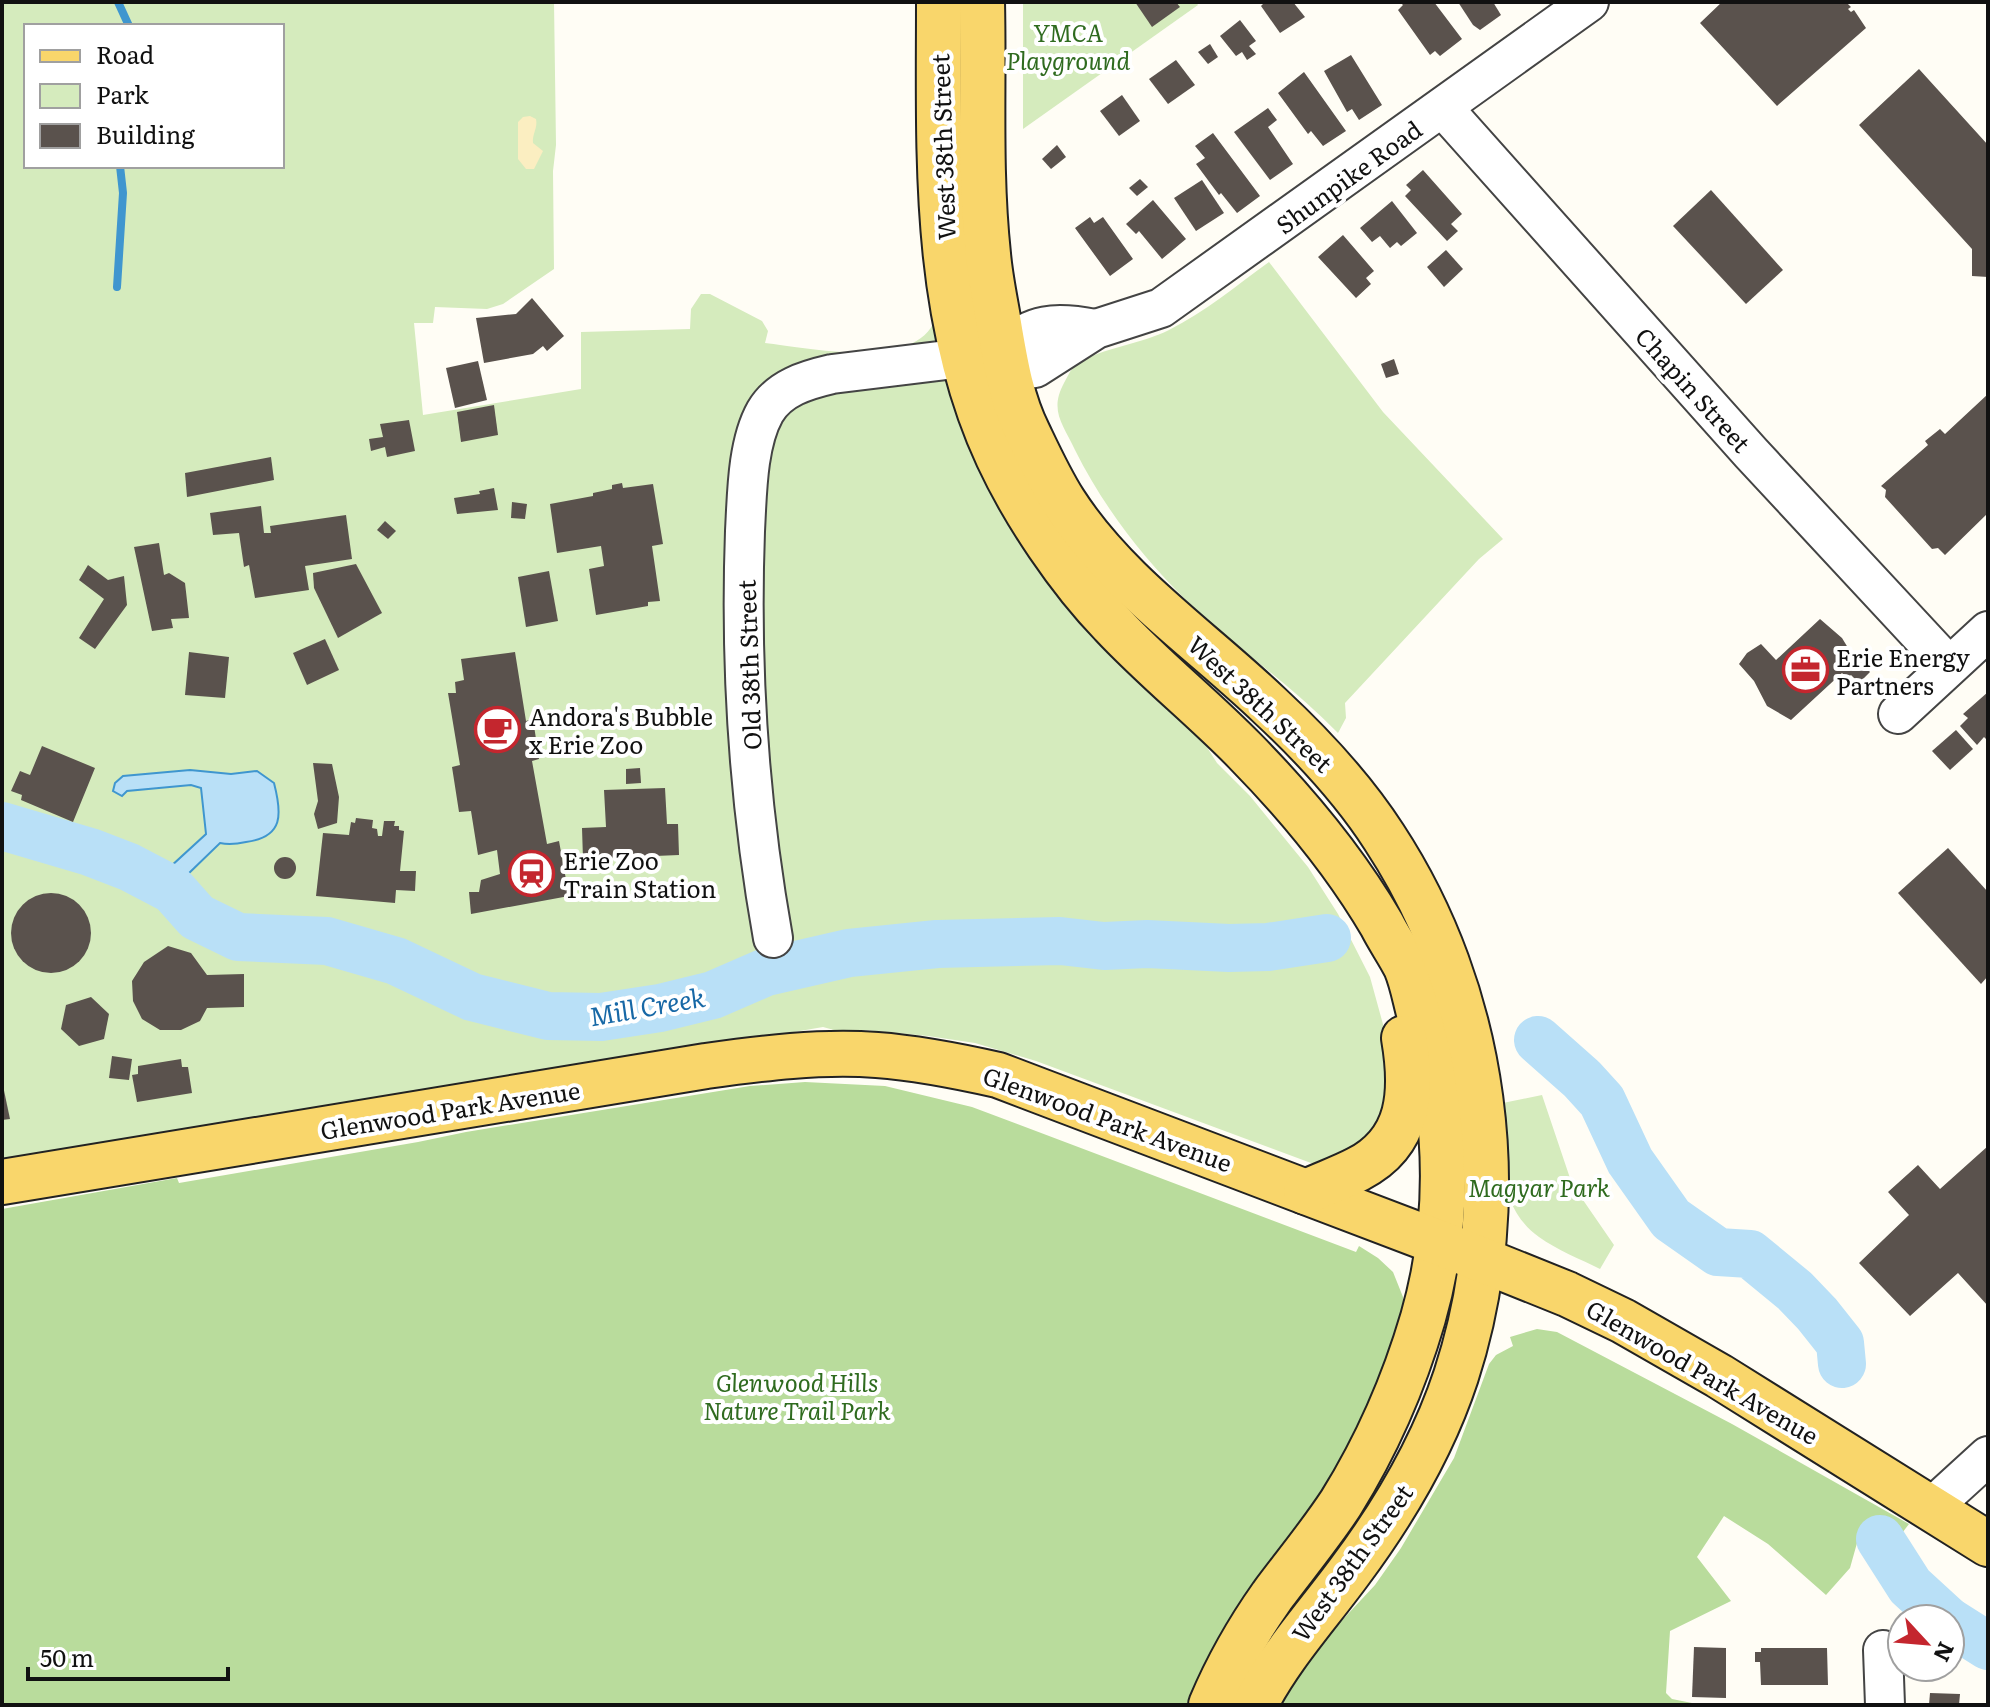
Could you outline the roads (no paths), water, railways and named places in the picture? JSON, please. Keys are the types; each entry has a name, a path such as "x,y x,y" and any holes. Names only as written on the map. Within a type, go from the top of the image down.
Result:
{"main road":[{"name":"West 38th Street","path":"939,2 940,165 948,279 961,357 976,405 1005,426 1098,546 1308,744 1348,787 1385,838 1420,902 1445,958 1477,1064 1442,1110"},
{"name":"West 38th Street","path":"982,2 984,208 988,258 1004,353 1005,426 1000,462 1066,570 1110,623 1243,749 1312,822 1362,894 1406,967 1427,1040 1442,1110 1444,1190 1440,1243 1423,1316 1395,1399 1340,1504 1246,1636 1211,1705"},
{"name":"Glenwood Park Avenue","path":"2,1182 706,1066 794,1056 875,1055 944,1063 998,1075 1567,1294 1623,1321 1732,1384 1988,1544"},
{"name":"West 38th Street","path":"1255,1705 1283,1657 1372,1541 1422,1456 1455,1381 1466,1343 1480,1259 1486,1193 1486,1138 1442,1110"},
{"path":"1306,1192 1359,1169 1383,1152 1398,1134 1442,1110"}],"street":[{"name":"Shunpike Road","path":"1004,353 1016,338 1027,332 1067,324 1096,329 1171,302 1589,2"},
{"name":"Chapin Street","path":"1443,108 1751,453 1949,666"},
{"path":"961,357 1004,353"},
{"name":"Old 38th Street","path":"773,938 759,861 751,769 744,567 750,465 763,415 777,397 814,378 961,357"},
{"path":"1898,714 1988,631"},
{"path":"1931,1508 1988,1456"},
{"path":"1883,1650 1885,1705"}],"water":[{"path":"190,770 231,774 257,771 274,783 279,814 274,829 268,835 239,843 220,843 187,875 169,868 206,834 201,788 191,785 127,791 122,796 113,791 115,783 123,776"}],"waterway":[{"path":"118,2 128,24"},
{"path":"117,287 123,193 120,168"},
{"name":"Mill Creek","path":"2,826 129,867 173,890 197,917 238,937 327,941 396,961 472,997 548,1016 601,1017 660,1008 713,995 766,972 849,953 937,944 1060,941 1104,946 1147,944 1229,948 1268,947 1327,938"},
{"name":"Mill Creek","path":"1538,1040 1602,1101 1630,1161 1671,1219 1718,1252 1750,1254 1795,1291 1840,1343 1842,1364"},
{"name":"Mill Creek","path":"1880,1539 1910,1586 1929,1603"},
{"name":"Mill Creek","path":"1966,1632 1988,1646"}],"place":[{"name":"Erie Energy Partners","path":"1805,670"},
{"name":"Andora's Bubble x Erie Zoo","path":"498,729"},
{"name":"Erie Zoo Train Station","path":"532,873"}],"park label":[{"name":"YMCA Playground","path":"1068,45"},
{"name":"Magyar Park","path":"1539,1186"},
{"name":"Glenwood Hills Nature Trail Park","path":"797,1395"}]}
